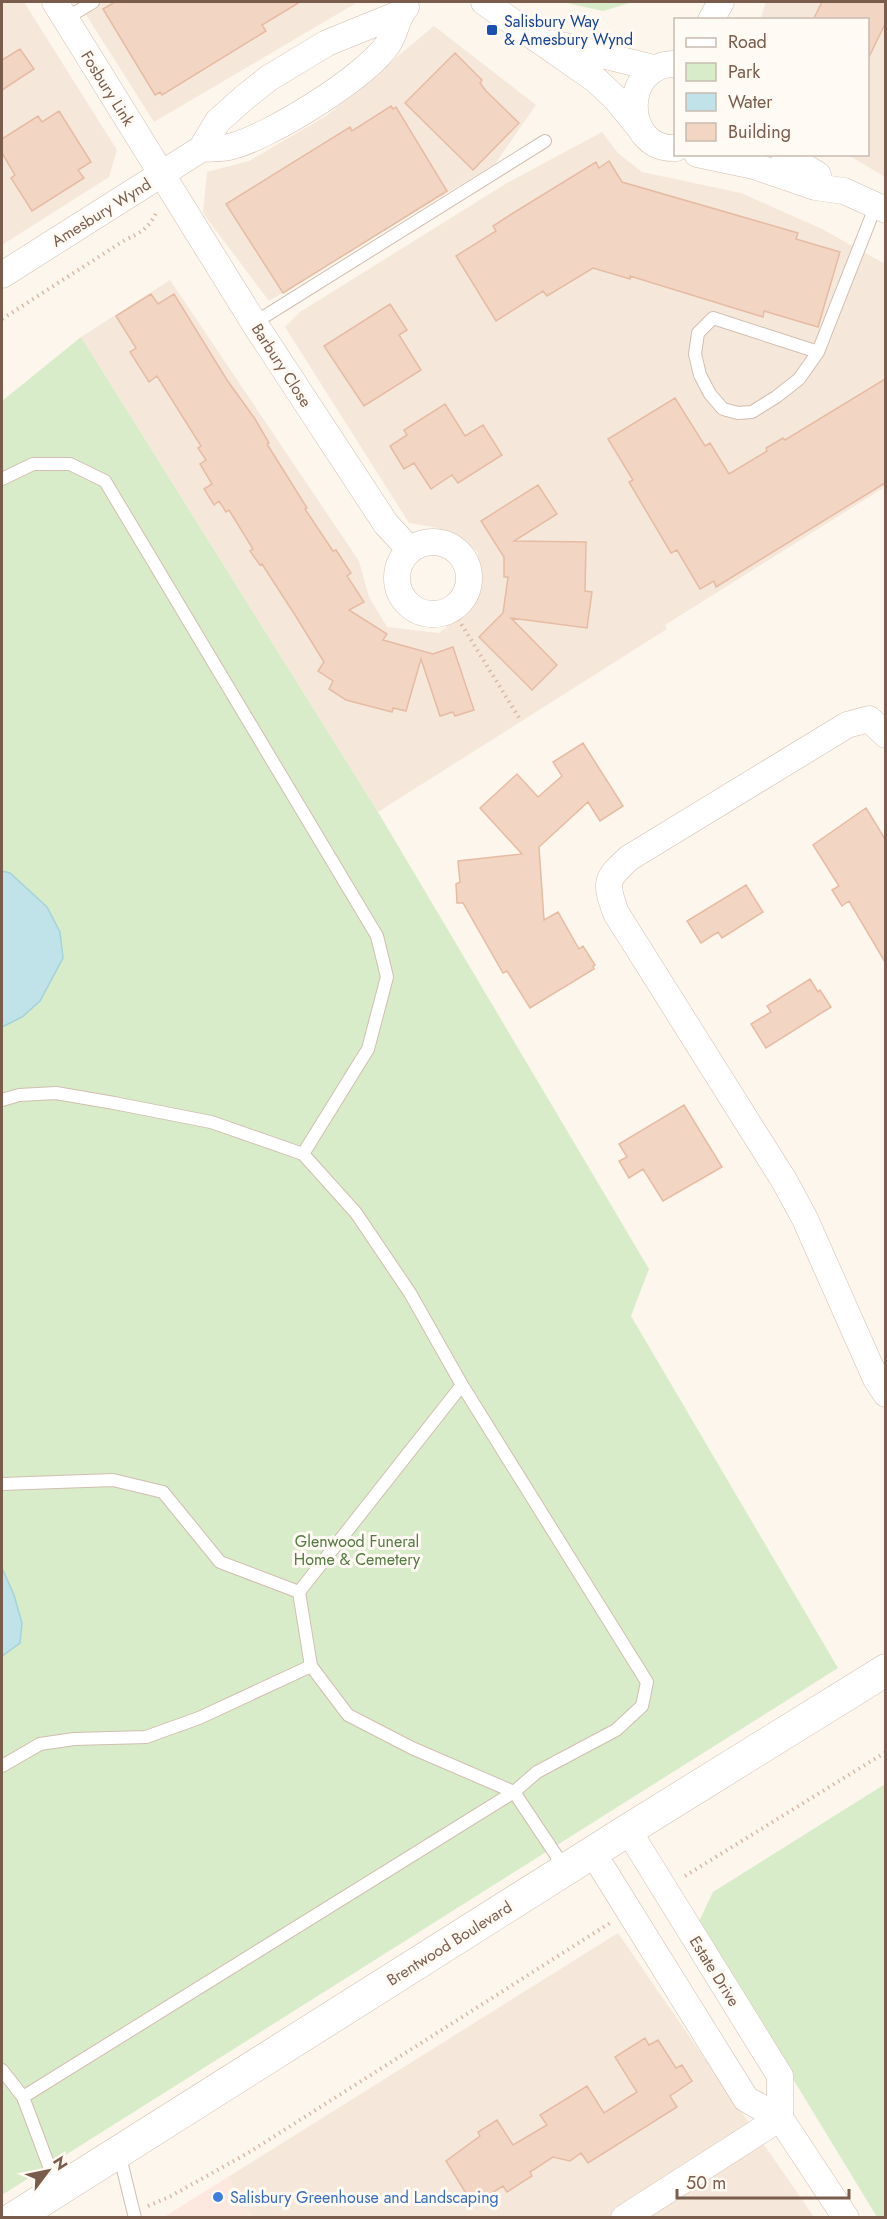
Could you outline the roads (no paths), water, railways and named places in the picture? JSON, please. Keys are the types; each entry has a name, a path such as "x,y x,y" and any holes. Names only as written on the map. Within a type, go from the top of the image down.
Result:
{"street":[{"path":"484,2 608,90 646,137 658,145 674,149"},
{"path":"712,18 721,2"},
{"path":"733,18 737,2"},
{"name":"Amesbury Wynd","path":"2,275 201,149 218,121 269,78 327,44 406,7"},
{"name":"Amesbury Wynd","path":"201,149 228,147 250,140 301,113 331,93 370,64 389,44 406,7"},
{"name":"Fosbury Link","path":"60,10 161,174"},
{"path":"539,39 668,64"},
{"path":"638,126 634,112 634,98 639,85 668,64"},
{"path":"706,156 754,166 815,187 844,191"},
{"path":"787,156 844,191 881,207"},
{"name":"Barbury Close","path":"161,174 386,524 410,550"},
{"path":"444,543 454,548 463,557 470,579 461,602 441,614 429,614 417,611 404,599 397,582 398,570 402,559 410,550 420,544 444,543"},
{"path":"885,735 869,719 847,725 629,858 613,873 608,890 616,913 805,1219 885,1394"},
{"name":"Brentwood Boulevard","path":"14,2217 885,1671"},
{"name":"Estate Drive","path":"628,1830 780,2076 780,2118"},
{"path":"593,1853 746,2099 780,2118 846,2217"},
{"path":"624,2217 780,2118"}],"lane":[{"path":"60,10 93,2"},
{"path":"255,323 545,141"},
{"path":"818,352 713,318 698,333 695,354 700,375 710,394 723,409 738,413 752,412 776,398 800,378 818,352 881,207"},
{"path":"2,479 33,464 69,464 105,481 377,936 387,977 368,1049 303,1155"},
{"path":"2,1100 19,1095 56,1093 114,1103 211,1122 303,1155 356,1213 410,1293 462,1385 647,1682 642,1706 616,1730 537,1772 514,1792 23,2097"},
{"path":"462,1385 299,1592 311,1666 348,1715 412,1748 514,1792 566,1870"},
{"path":"2,1484 113,1480 163,1492 220,1563 299,1592"},
{"path":"2,1766 40,1744 74,1739 147,1737 199,1718 311,1666"},
{"path":"2,2070 23,2097 58,2190"},
{"path":"119,2152 135,2215"}],"water":[{"path":"2,871 10,873 47,907 60,932 63,958 40,1001 22,1017 2,1027"},
{"path":"2,1568 14,1595 22,1623 20,1643 2,1656"}],"place":[{"name":"Salisbury Way & Amesbury Wynd","path":"492,30"},
{"name":"Salisbury Greenhouse and Landscaping","path":"218,2197"}],"park label":[{"name":"Glenwood Funeral Home & Cemetery","path":"357,1550"}]}
